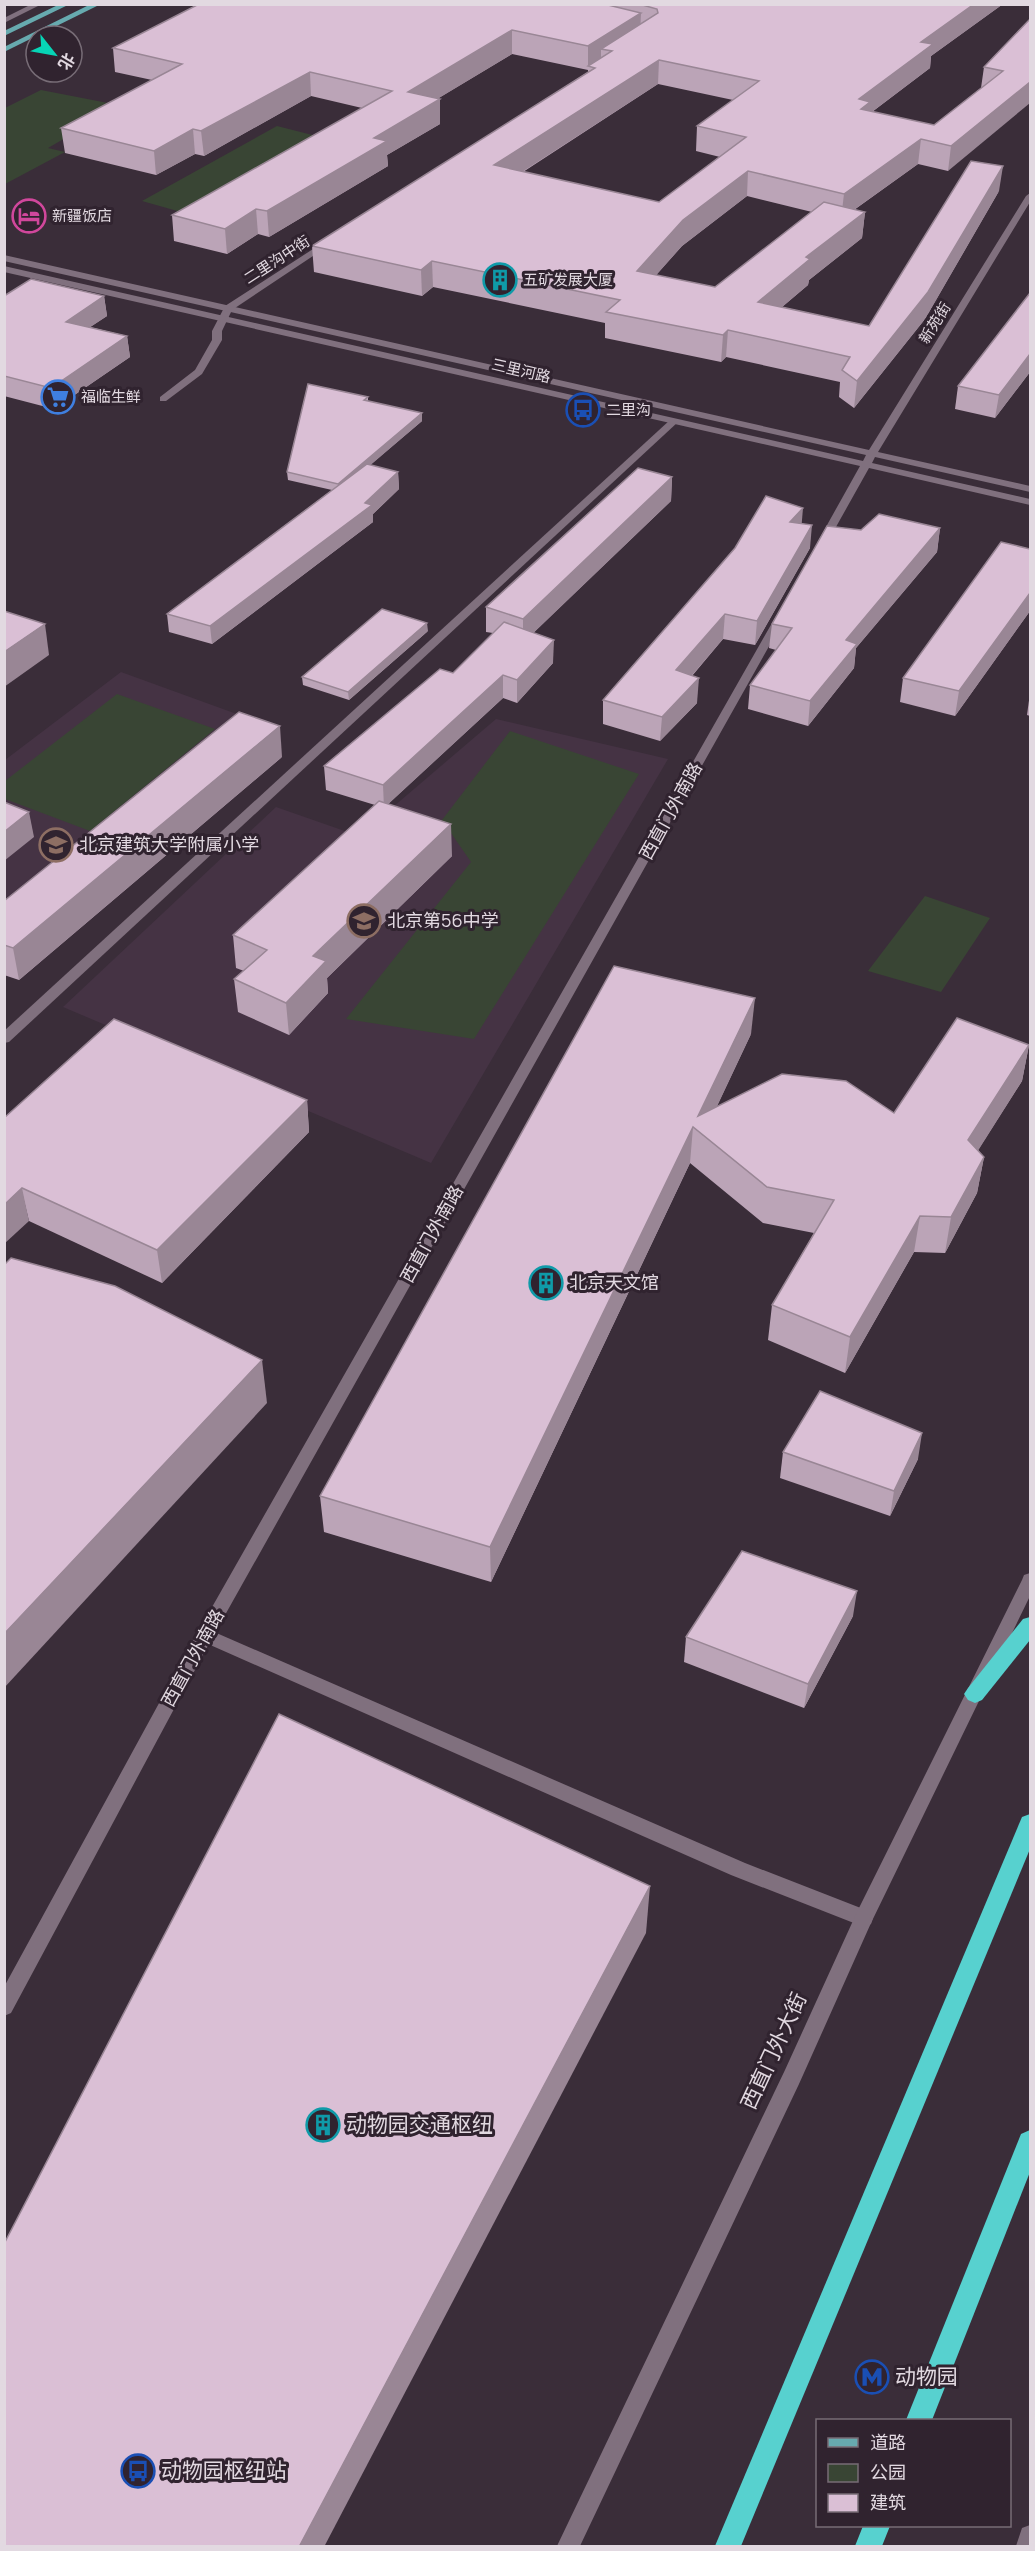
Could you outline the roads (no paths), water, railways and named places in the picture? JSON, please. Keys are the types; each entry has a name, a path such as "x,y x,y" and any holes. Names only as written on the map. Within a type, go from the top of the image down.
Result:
{"highway":[{"path":"975,1694 1030,1625"},
{"path":"728,2547 1030,1824"},
{"path":"920,2419 1030,2142"},
{"path":"868,2547 877,2527"}],"main road":[{"path":"4,34 67,4"},
{"path":"4,50 98,4"}],"street":[{"path":"4,21 39,4"},
{"name":"新苑街","path":"869,459 1030,196"},
{"name":"二里沟中街","path":"228,308 341,235"},
{"name":"三里河路","path":"4,258 228,308 869,459 1030,502"},
{"name":"三里河路","path":"4,269 674,422 1030,489"},
{"path":"163,399 199,372 217,340 217,331 228,308"},
{"path":"4,1040 674,422"},
{"path":"817,551 869,459"},
{"name":"西直门外南路","path":"4,2007 205,1635 788,604"},
{"name":"西直门外大街","path":"567,2547 792,2078 864,1918 1030,1580"},
{"path":"205,1635 738,1869 864,1918"},
{"path":"1027,2547 1030,2536"}],"place":[{"name":"新疆饭店","path":"29,216"},
{"name":"五矿发展大厦","path":"500,280"},
{"name":"福临生鲜","path":"58,397"},
{"name":"二里沟","path":"583,410"},
{"name":"北京建筑大学附属小学","path":"56,845"},
{"name":"北京第56中学","path":"364,921"},
{"name":"北京天文馆","path":"546,1283"},
{"name":"动物园交通枢纽","path":"323,2125"},
{"name":"动物园","path":"872,2377"},
{"name":"动物园枢纽站","path":"138,2471"}]}
